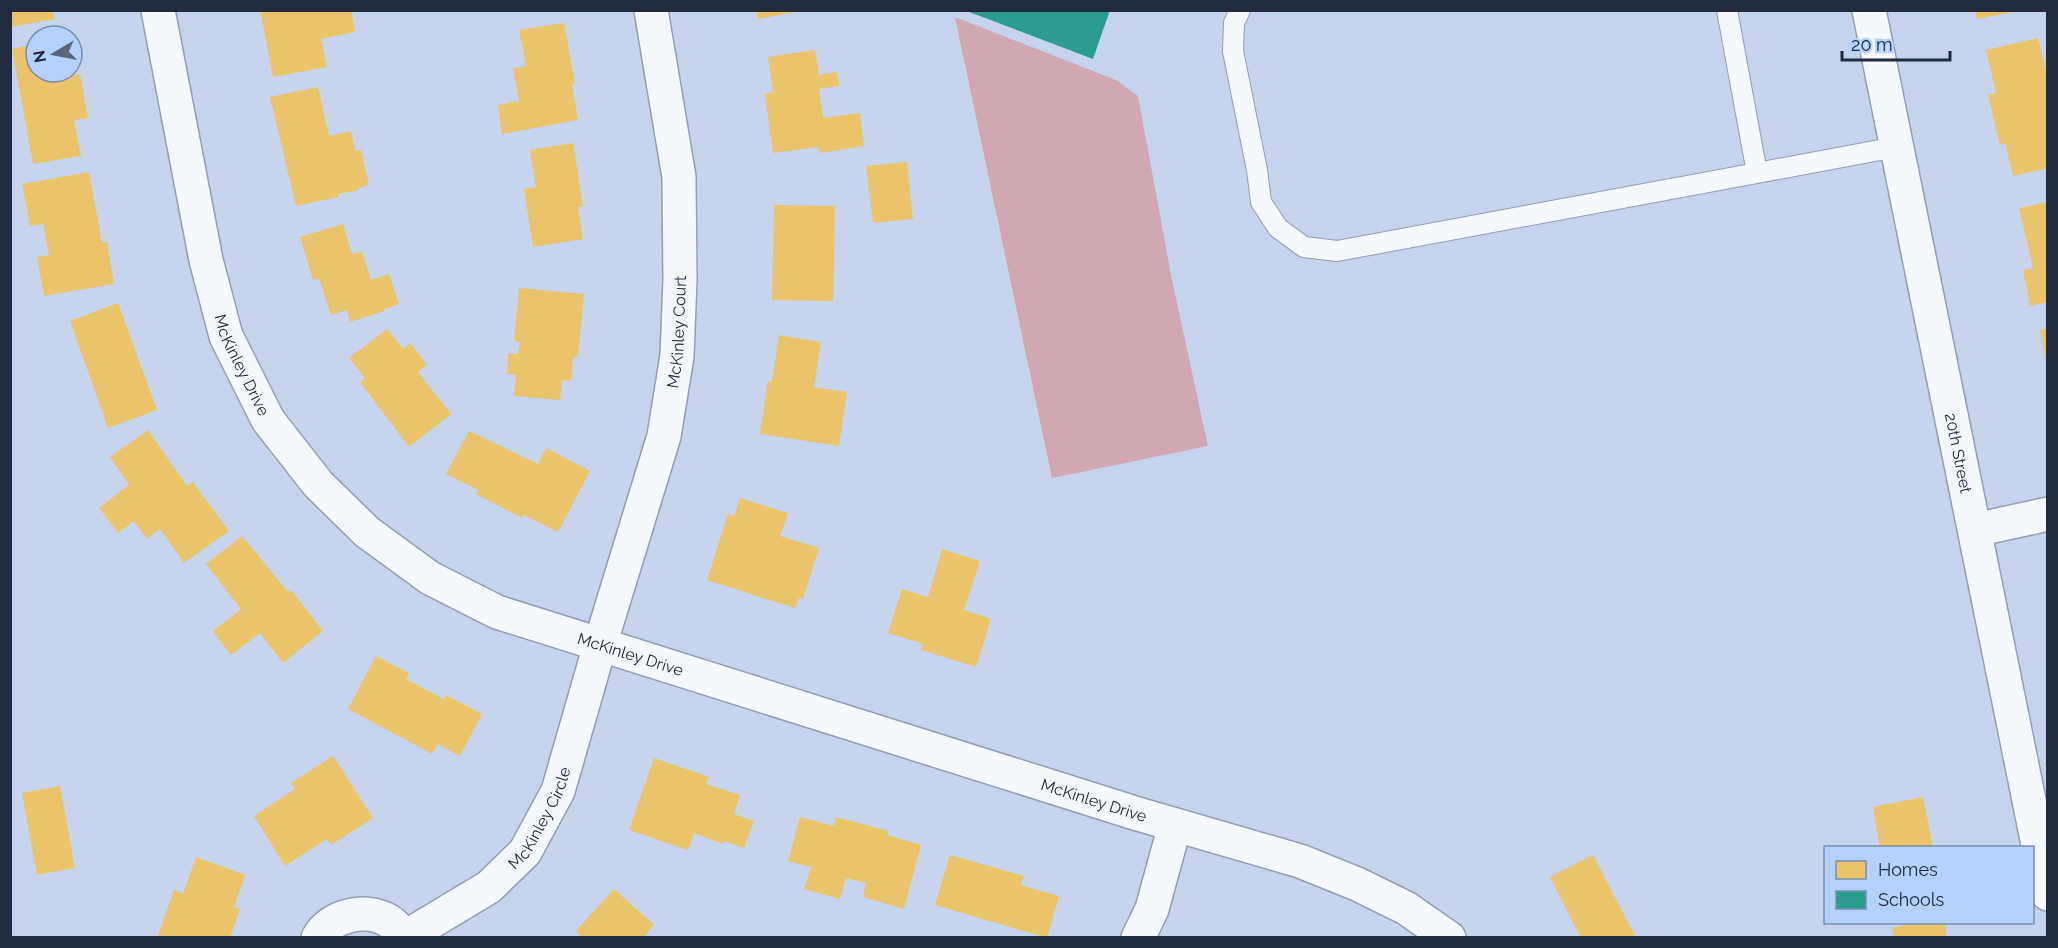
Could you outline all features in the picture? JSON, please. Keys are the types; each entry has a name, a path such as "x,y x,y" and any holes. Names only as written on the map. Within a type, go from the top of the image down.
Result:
{"street":[{"name":"McKinley Drive","path":"159,10 206,260 226,336 268,420 318,484 367,532 430,578 497,612 1175,825 1300,861 1357,884 1406,908 1449,938"},
{"name":"McKinley Court","path":"600,645 664,436 677,356 680,280 679,177 651,10"},
{"name":"20th Street","path":"1869,10 1975,530 2040,822 2048,894"},
{"path":"1975,530 2048,514"},
{"name":"McKinley Circle","path":"318,938 321,931 342,917 365,914 389,921 406,937 489,887 525,852 558,791 600,645"},
{"path":"1138,938 1152,909 1175,825"}],"lane":[{"path":"1240,10 1234,23 1233,51 1262,202 1278,228 1304,248 1336,251 1896,147"},
{"path":"1727,10 1757,172"}],"shaded area":[{"path":"955,17 1116,80 1138,96 1172,280 1208,446 1052,478"}],"building: Homes":[{"path":"10,10 53,10 55,19 10,27"},
{"path":"260,10 351,10 355,32 321,39 327,67 273,77"},
{"path":"756,10 796,10 797,12 758,19"},
{"path":"1975,10 2013,10 2014,12 1977,19"},
{"path":"564,23 575,83 572,84 578,120 502,134 498,105 519,101 513,68 526,66 519,30"},
{"path":"2038,38 2048,79 2048,168 2013,176 2005,143 2000,145 1988,95 1996,93 1986,50"},
{"path":"24,46 24,84 82,84 88,118 74,120 81,156 33,164 12,49"},
{"path":"815,50 819,75 837,72 839,86 819,89 823,118 860,113 864,146 820,153 819,147 773,153 765,94 773,92 768,57"},
{"path":"318,87 329,136 351,131 355,151 361,150 369,185 358,188 359,190 338,194 339,197 296,206 270,97"},
{"path":"573,143 583,206 578,207 583,239 533,247 524,189 536,187 530,150"},
{"path":"907,162 913,219 873,223 866,166"},
{"path":"89,172 102,243 107,242 114,284 44,296 37,257 49,255 43,224 30,226 22,184"},
{"path":"2048,202 2048,302 2030,306 2023,270 2033,268 2019,208"},
{"path":"774,205 835,206 833,301 772,300"},
{"path":"343,224 352,254 362,252 371,280 389,274 399,304 350,322 347,310 331,315 319,278 313,280 300,237"},
{"path":"519,288 584,294 578,357 573,357 571,381 562,380 560,400 514,396 516,375 507,374 508,353 518,354 520,342 514,341"},
{"path":"118,303 157,410 108,428 70,321"},
{"path":"2048,328 2048,361 2046,361 2040,330"},
{"path":"387,329 403,349 410,343 427,365 418,372 451,414 409,447 360,382 365,378 349,358"},
{"path":"779,335 821,342 814,387 847,392 839,446 760,434 768,381 772,381"},
{"path":"148,430 187,486 193,482 229,531 184,563 160,529 147,539 134,521 118,533 99,508 129,485 110,457"},
{"path":"469,431 538,464 546,448 590,471 558,532 524,515 522,518 476,494 478,490 446,474"},
{"path":"740,498 788,513 780,536 819,548 803,599 799,598 795,608 707,580 728,514 734,516"},
{"path":"242,536 288,592 291,590 323,631 283,663 260,633 231,655 213,631 241,609 206,564"},
{"path":"942,549 980,561 964,610 991,619 976,667 921,650 923,644 888,633 902,589 928,597"},
{"path":"376,656 409,673 406,679 444,699 446,695 482,714 460,756 438,744 432,754 348,709"},
{"path":"333,756 373,818 331,845 327,839 285,866 254,816 295,789 291,783"},
{"path":"654,758 709,777 706,784 740,795 734,814 754,821 744,848 724,841 723,844 694,833 688,850 629,830"},
{"path":"60,786 75,868 37,875 22,793"},
{"path":"1923,797 1933,846 1880,846 1873,807"},
{"path":"800,817 834,826 836,817 888,831 887,835 921,845 904,909 863,897 866,883 846,878 840,899 804,889 811,867 788,861"},
{"path":"950,855 1024,876 1021,885 1059,896 1047,938 935,905"},
{"path":"1593,855 1636,938 1581,938 1550,877"},
{"path":"196,857 245,875 234,907 240,909 230,938 157,938 174,890 183,894"},
{"path":"614,889 654,925 643,938 583,938 576,931"},
{"path":"1909,924 1944,924 1947,938 1894,938 1892,928"}],"building: Schools":[{"path":"964,10 1110,10 1093,59"}]}
